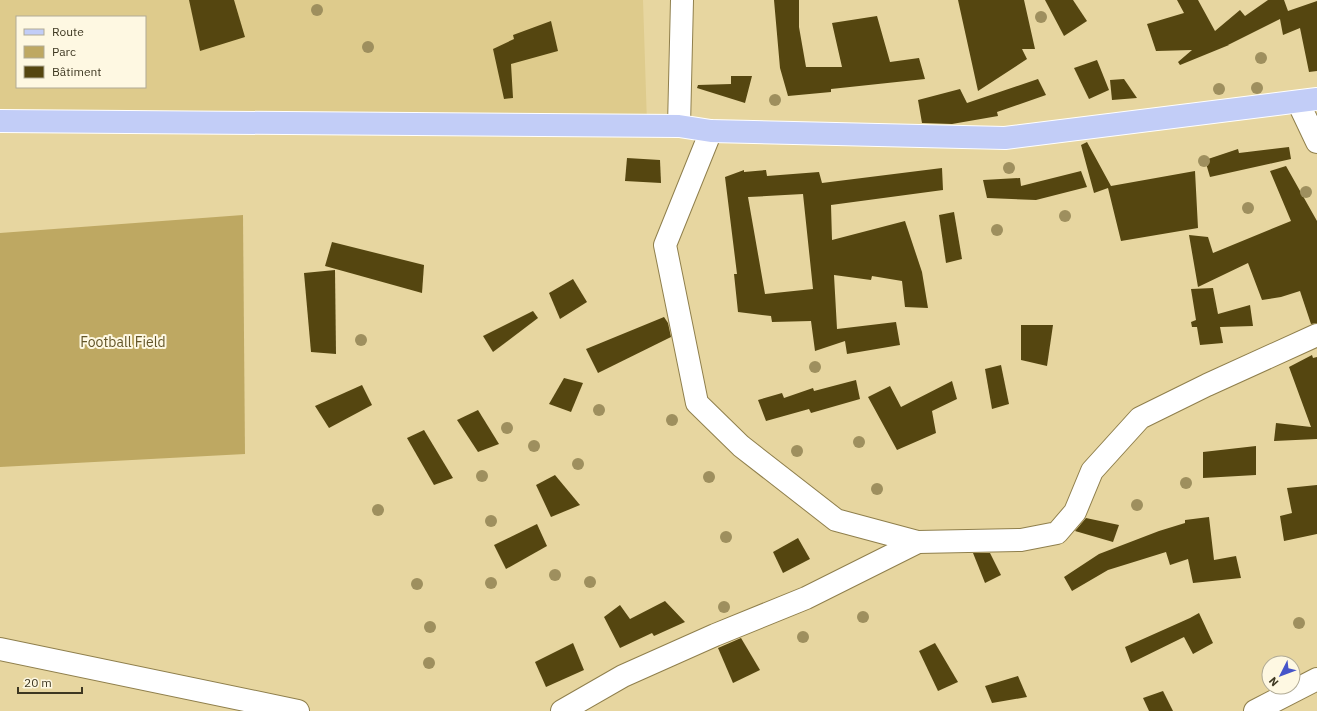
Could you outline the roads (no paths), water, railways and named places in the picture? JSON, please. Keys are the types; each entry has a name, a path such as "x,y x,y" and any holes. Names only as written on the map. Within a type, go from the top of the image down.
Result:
{"main road":[{"path":"0,121 679,126 711,131 1005,138 1308,100"}],"street":[{"path":"679,126 682,0"},
{"path":"1308,100 1317,142"},
{"path":"711,131 665,245 697,403 741,446 836,520 918,542 1021,540 1057,533 1075,512 1092,471 1140,418 1317,335"},
{"path":"562,711 623,676 715,635 806,598 918,542"},
{"path":"0,649 298,711"},
{"path":"1255,711 1317,679"}],"park label":[{"name":"Football Field","path":"123,342"}]}
